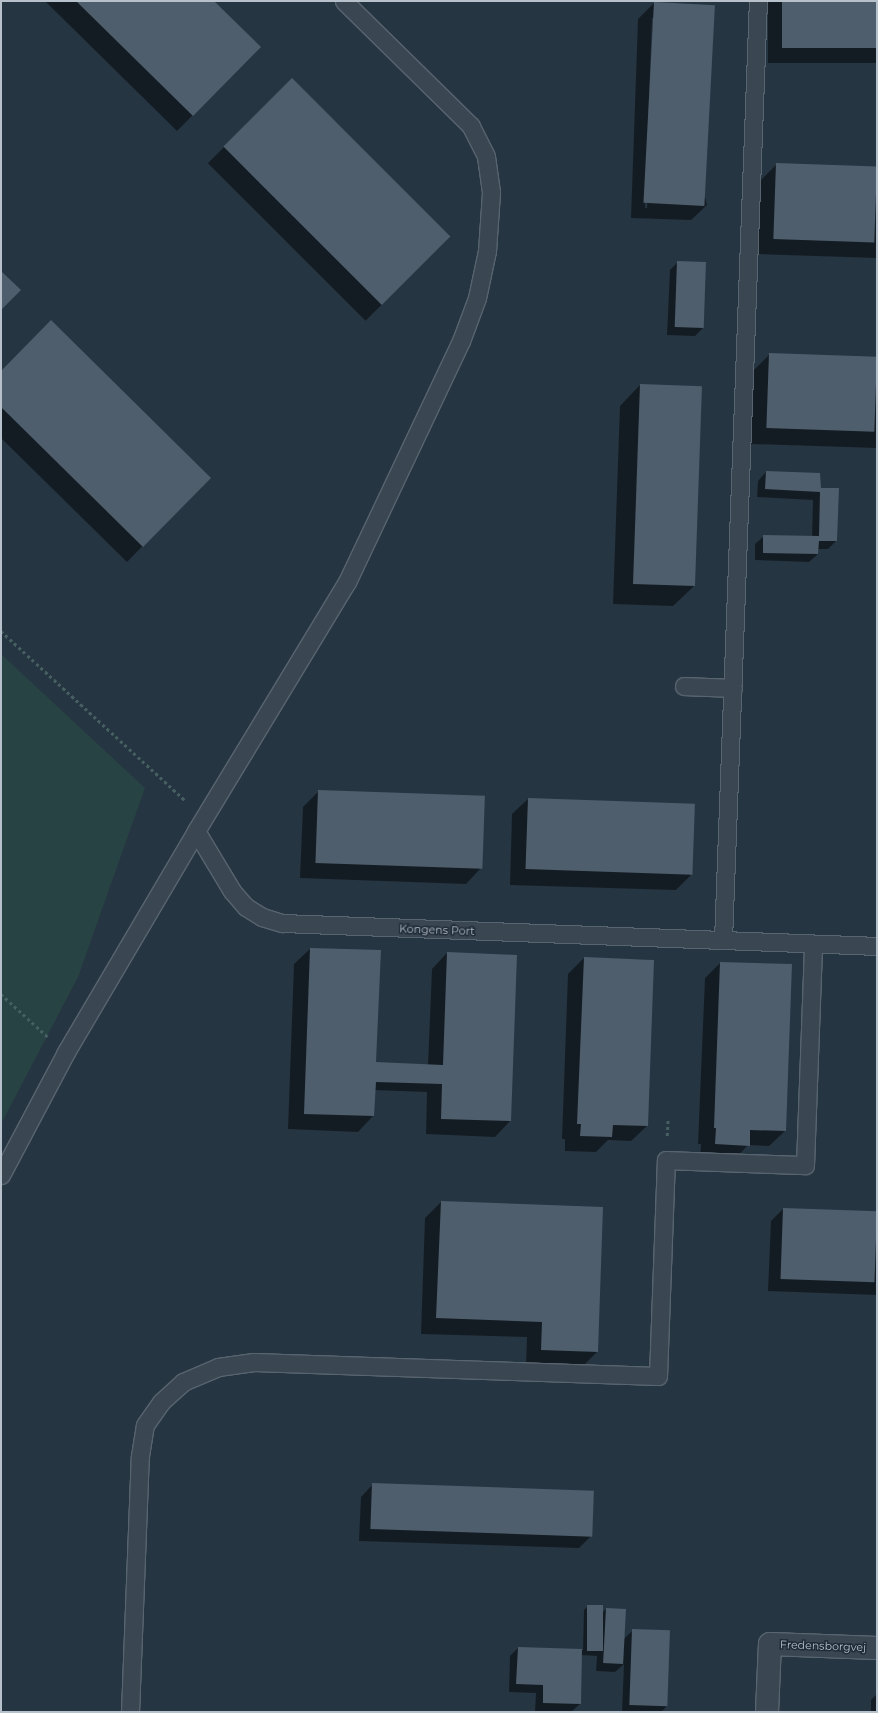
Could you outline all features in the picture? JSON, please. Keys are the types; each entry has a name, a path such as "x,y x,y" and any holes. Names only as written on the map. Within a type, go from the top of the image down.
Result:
{"street":[{"name":"Fredensborgvej","path":"767,1712 770,1644 877,1648"}],"lane":[{"path":"1,1175 66,1052 196,831 348,582 461,341 477,298 487,251 491,192 486,156 471,126 344,1"},
{"path":"723,940 758,1"},
{"path":"684,686 733,688"},
{"name":"Kongens Port","path":"196,831 232,891 246,907 262,917 282,923 877,946"},
{"path":"130,1712 140,1456 145,1425 161,1402 183,1382 218,1367 254,1362 658,1376 666,1160 806,1165 813,944"}],"path":[{"path":"1,631 190,805 196,831"},
{"path":"1,994 66,1052"}],"green space":[{"path":"1,654 145,788 78,977 1,1124"}],"building":[{"path":"76,1 214,1 261,47 193,116"},
{"path":"782,1 877,1 877,48 782,48"},
{"path":"654,2 715,5 704,206 643,203"},
{"path":"292,78 450,236 382,305 223,147"},
{"path":"776,163 877,167 874,242 773,239"},
{"path":"677,261 706,262 704,328 675,327"},
{"path":"1,271 21,290 1,310"},
{"path":"51,320 211,478 143,547 1,407 1,371"},
{"path":"769,353 877,357 874,432 766,428"},
{"path":"640,384 702,386 695,586 633,584"},
{"path":"766,471 820,473 821,488 839,488 837,541 819,541 818,554 763,553 763,535 819,536 820,492 765,489"},
{"path":"318,790 485,796 482,869 315,863"},
{"path":"528,798 695,804 692,875 526,869"},
{"path":"310,948 381,950 376,1062 443,1065 447,952 517,955 511,1121 441,1119 442,1084 376,1082 374,1116 304,1114"},
{"path":"584,957 654,960 648,1126 613,1125 612,1137 580,1136 581,1124 577,1124"},
{"path":"720,962 792,964 786,1131 750,1130 750,1146 715,1144 716,1128 714,1128"},
{"path":"441,1201 603,1207 598,1352 541,1350 542,1322 436,1318"},
{"path":"783,1208 877,1211 874,1282 781,1279"},
{"path":"372,1483 594,1491 592,1537 370,1529"},
{"path":"587,1605 603,1605 603,1651 587,1651"},
{"path":"606,1608 626,1609 623,1664 603,1663"},
{"path":"632,1629 670,1630 667,1706 629,1705"},
{"path":"518,1647 582,1649 581,1704 543,1703 543,1685 516,1684"}]}
